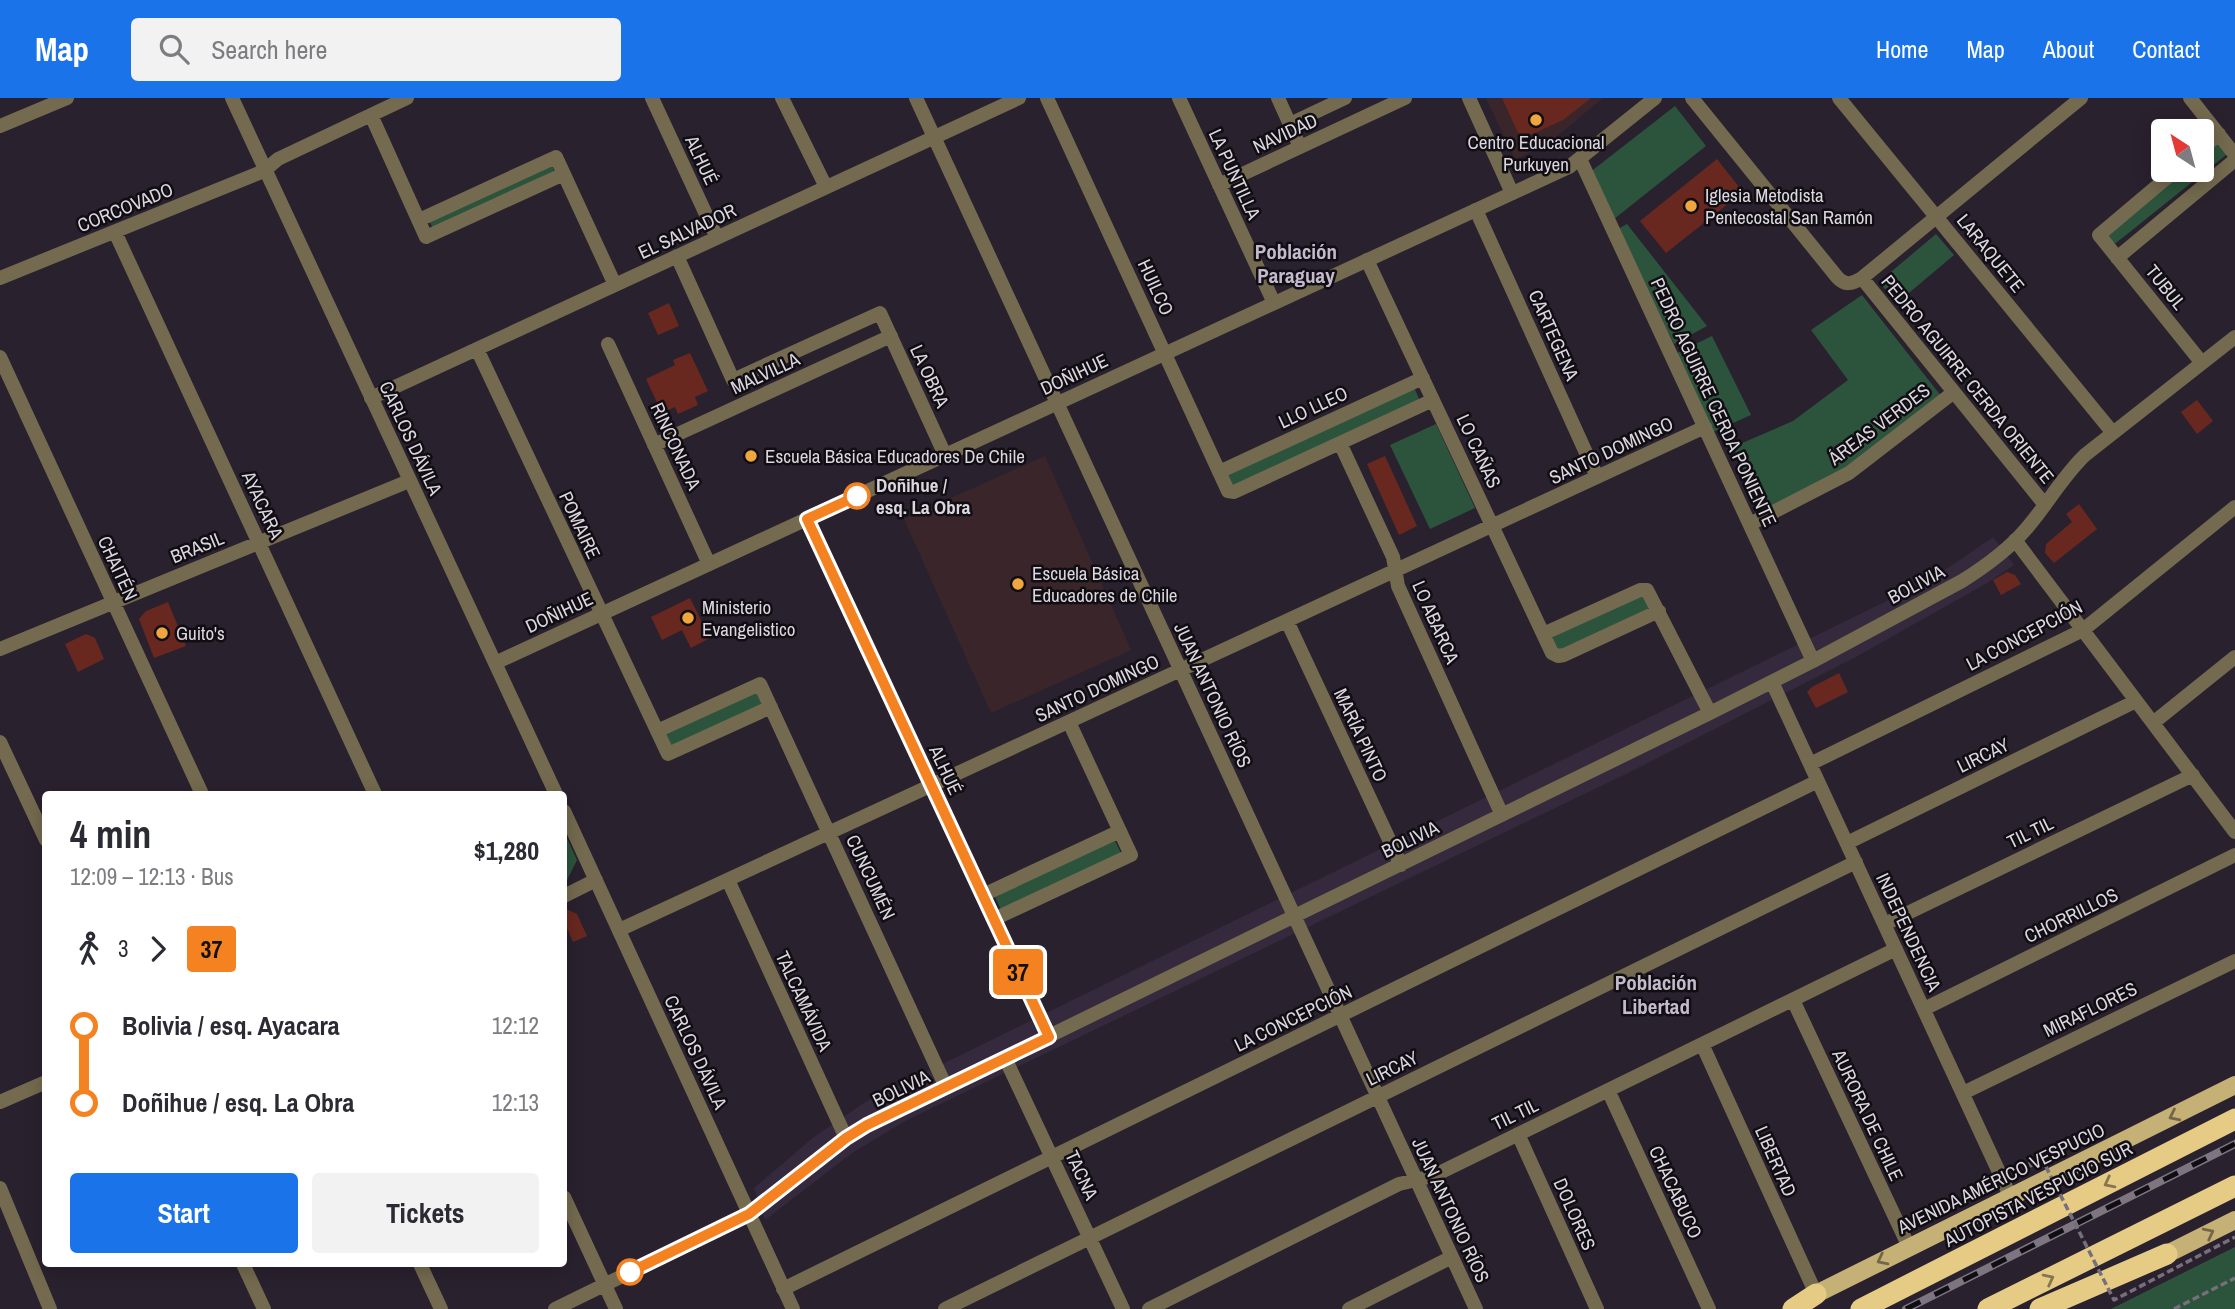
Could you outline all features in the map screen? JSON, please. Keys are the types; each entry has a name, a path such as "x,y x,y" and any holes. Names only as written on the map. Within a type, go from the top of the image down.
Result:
{"highway":[{"name":"AUTOPISTA VESPUCIO SUR","path":"1861,1309 2235,1119"},
{"path":"1988,1309 2235,1185"},
{"path":"2040,1309 2167,1254"},
{"path":"1793,1309 1815,1294"}],"main road":[{"name":"AVENIDA AMÉRICO VESPUCIO","path":"1786,1309 2235,1085"},
{"path":"2061,1309 2235,1220"}],"street":[{"path":"0,126 67,98"},
{"name":"CARLOS DÁVILA","path":"232,98 495,663 549,791"},
{"name":"CORCOVADO","path":"0,278 264,171 278,159 407,98"},
{"name":"ALHUÉ","path":"652,98 717,238"},
{"path":"782,98 825,187"},
{"name":"JUAN ANTONIO RÍOS","path":"916,98 1476,1309"},
{"name":"EL SALVADOR","path":"371,398 1018,98"},
{"name":"HUILCO","path":"1047,98 1230,492 1340,443"},
{"name":"LA PUNTILLA","path":"1179,98 1274,303"},
{"path":"1278,98 1300,147"},
{"name":"NAVIDAD","path":"1290,124 1345,98"},
{"name":"NAVIDAD","path":"1219,185 1405,98"},
{"path":"1469,98 1512,193"},
{"name":"DOÑIHUE","path":"495,663 1512,193 1580,159 1655,98"},
{"path":"1692,98 1837,277 1846,284 1852,284 1861,278 2081,98"},
{"name":"LARAQUETE","path":"1839,98 2113,433"},
{"path":"2190,98 2235,155"},
{"path":"371,115 426,237 564,174"},
{"path":"2214,138 2219,134"},
{"path":"419,220 556,157 615,285"},
{"name":"PEDRO AGUIRRE CERDA PONIENTE","path":"1580,159 1813,661"},
{"path":"2118,258 2235,160"},
{"name":"TUBUL","path":"2162,182 2099,235 2202,363"},
{"name":"CARTEGENA","path":"1476,210 1597,477"},
{"name":"AYACARA","path":"115,232 374,791"},
{"name":"MALVILLA","path":"677,256 733,380 880,313"},
{"name":"LO CAÑAS","path":"1367,260 1552,653 1558,656 1659,611"},
{"name":"PEDRO AGUIRRE CERDA ORIENTE","path":"1861,278 2045,505"},
{"name":"LA OBRA","path":"880,313 946,454"},
{"name":"MALVILLA","path":"654,445 891,336"},
{"name":"BOLIVIA","path":"555,1309 749,1214 846,1138 867,1125 1710,713 1962,581 1981,569 2015,540 2073,467 2235,338"},
{"name":"RINCONADA","path":"608,344 709,564"},
{"name":"POMAIRE","path":"477,349 668,754 771,707"},
{"name":"CHAITÉN","path":"0,357 201,791"},
{"name":"LLO LLEO","path":"1219,472 1423,378"},
{"name":"ÁREAS VERDES","path":"1751,524 1849,473 1954,392"},
{"path":"1340,443 1433,400"},
{"name":"SANTO DOMINGO","path":"619,930 1705,427"},
{"name":"LO ABARCA","path":"1340,443 1392,558 1398,586 1502,815"},
{"name":"BRASIL","path":"0,649 410,481"},
{"name":"LA CONCEPCIÓN","path":"1810,764 2083,630 2235,507"},
{"name":"ALHUÉ","path":"807,519 1049,1037"},
{"path":"2015,540 2136,701 2232,822"},
{"path":"1543,634 1640,590 1647,590 1710,713"},
{"name":"MARÍA PINTO","path":"1287,621 1401,865"},
{"path":"2153,723 2235,657"},
{"name":"INDEPENDENCIA","path":"1772,682 2011,1198"},
{"name":"CUNCUMÉN","path":"657,731 760,684 946,1087"},
{"name":"LIRCAY","path":"1847,843 2136,701"},
{"path":"994,919 1131,855 1069,722"},
{"path":"0,742 42,831"},
{"name":"TIL TIL","path":"1885,924 2193,775"},
{"name":"LA CONCEPCIÓN","path":"783,1289 1818,781"},
{"name":"CARLOS DÁVILA","path":"567,817 793,1309"},
{"path":"983,895 1120,831"},
{"name":"CHORRILLOS","path":"1924,1009 2235,855"},
{"name":"LIRCAY","path":"945,1309 1856,862"},
{"path":"567,895 596,880"},
{"name":"TALCAMÁVIDA","path":"728,880 846,1138"},
{"name":"TIL TIL","path":"1149,1309 1399,1184 1433,1176 1896,949"},
{"name":"MIRAFLORES","path":"1963,1093 2235,961"},
{"name":"AURORA DE CHILE","path":"1793,1000 1909,1247"},
{"name":"LIBERTAD","path":"1702,1044 1815,1294"},
{"name":"TACNA","path":"1005,1058 1123,1309"},
{"path":"0,1102 42,1084"},
{"name":"CHACABUCO","path":"1608,1090 1709,1309"},
{"name":"DOLORES","path":"1518,1135 1597,1309"},
{"path":"0,1188 50,1309"},
{"path":"567,1204 615,1309"},
{"path":"1349,1309 1451,1257"},
{"path":"244,1267 264,1309"},
{"path":"421,1267 441,1309"}],"path":[{"path":"2034,1172 2030,1163 2041,1157 2114,1300 2235,1237"},
{"path":"2174,1309 2235,1278"}],"shaded area":[{"name":"Centro Educacional Purkuyen","path":"1486,98 1603,98 1550,142 1515,160"},
{"name":"Escuela Básica Educadores de Chile","path":"1045,456 1131,650 991,713 904,519"},
{"path":"1993,537 2014,565 1854,658 1630,772 905,1121 852,1153 765,1220 754,1188 814,1137 867,1101 1915,587"}],"green space":[{"path":"1675,106 1706,146 1614,219 1589,173"},
{"path":"2216,141 2228,149 2226,155 2214,165"},
{"path":"551,164 556,175 433,229 429,220"},
{"path":"2166,182 2192,182 2116,243 2110,242 2107,231"},
{"path":"1627,224 1707,326 1674,344 1618,229"},
{"path":"1936,234 1954,255 1897,303 1879,282"},
{"path":"1862,295 1945,401 1851,473 1764,515 1733,447 1793,421 1848,380 1811,330"},
{"path":"1712,336 1751,415 1713,432 1675,354"},
{"path":"1413,385 1420,401 1232,487 1225,473"},
{"path":"1436,424 1475,508 1430,529 1390,445"},
{"path":"1640,594 1651,604 1648,609 1556,649 1552,640 1554,635"},
{"path":"757,690 764,705 670,749 663,734"},
{"path":"567,838 577,860 567,880"},
{"path":"1114,839 1121,853 1002,912 994,895"},
{"path":"2235,1247 2235,1309 2111,1309"}],"building":[{"path":"1502,98 1591,98 1563,120 1521,139"},
{"name":"Iglesia Metodista Pentecostal San Ramón","path":"1717,159 1743,192 1666,253 1640,221"},
{"path":"669,303 679,326 658,335 648,313"},
{"path":"690,353 708,391 695,397 698,405 678,414 675,407 662,413 646,379 675,365 673,360"},
{"path":"2197,400 2213,421 2197,434 2181,412"},
{"path":"1385,456 1417,526 1399,535 1367,464"},
{"path":"2079,504 2097,529 2054,563 2045,553 2046,544 2072,522 2066,514"},
{"path":"2007,572 2015,575 2021,584 2001,595 1993,580"},
{"name":"Ministerio Evangelistico","path":"690,598 710,638 691,648 682,630 662,640 651,617"},
{"name":"Guito's","path":"168,602 186,646 154,658 139,619 146,611"},
{"path":"86,634 95,638 104,659 78,672 65,644"},
{"path":"1839,673 1848,692 1816,708 1807,692"},
{"path":"567,909 577,914 587,936 573,942 567,928"}],"railway":[{"path":"1906,1309 2235,1144"}],"bus line":[{"name":"37","path":"630,1272 749,1214 846,1138 867,1125 1049,1037 807,519 857,496"}],"place":[{"name":"Centro Educacional Purkuyen","path":"1536,120"},
{"name":"Iglesia Metodista Pentecostal San Ramón","path":"1691,206"},
{"name":"Escuela Básica Educadores De Chile","path":"751,456"},
{"name":"Doñihue / esq. La Obra","path":"857,496"},
{"name":"Escuela Básica Educadores de Chile","path":"1018,584"},
{"name":"Ministerio Evangelistico","path":"688,618"},
{"name":"Guito's","path":"162,633"}],"district":[{"name":"Población Paraguay","path":"1296,263"},
{"name":"Población Libertad","path":"1656,994"}]}
